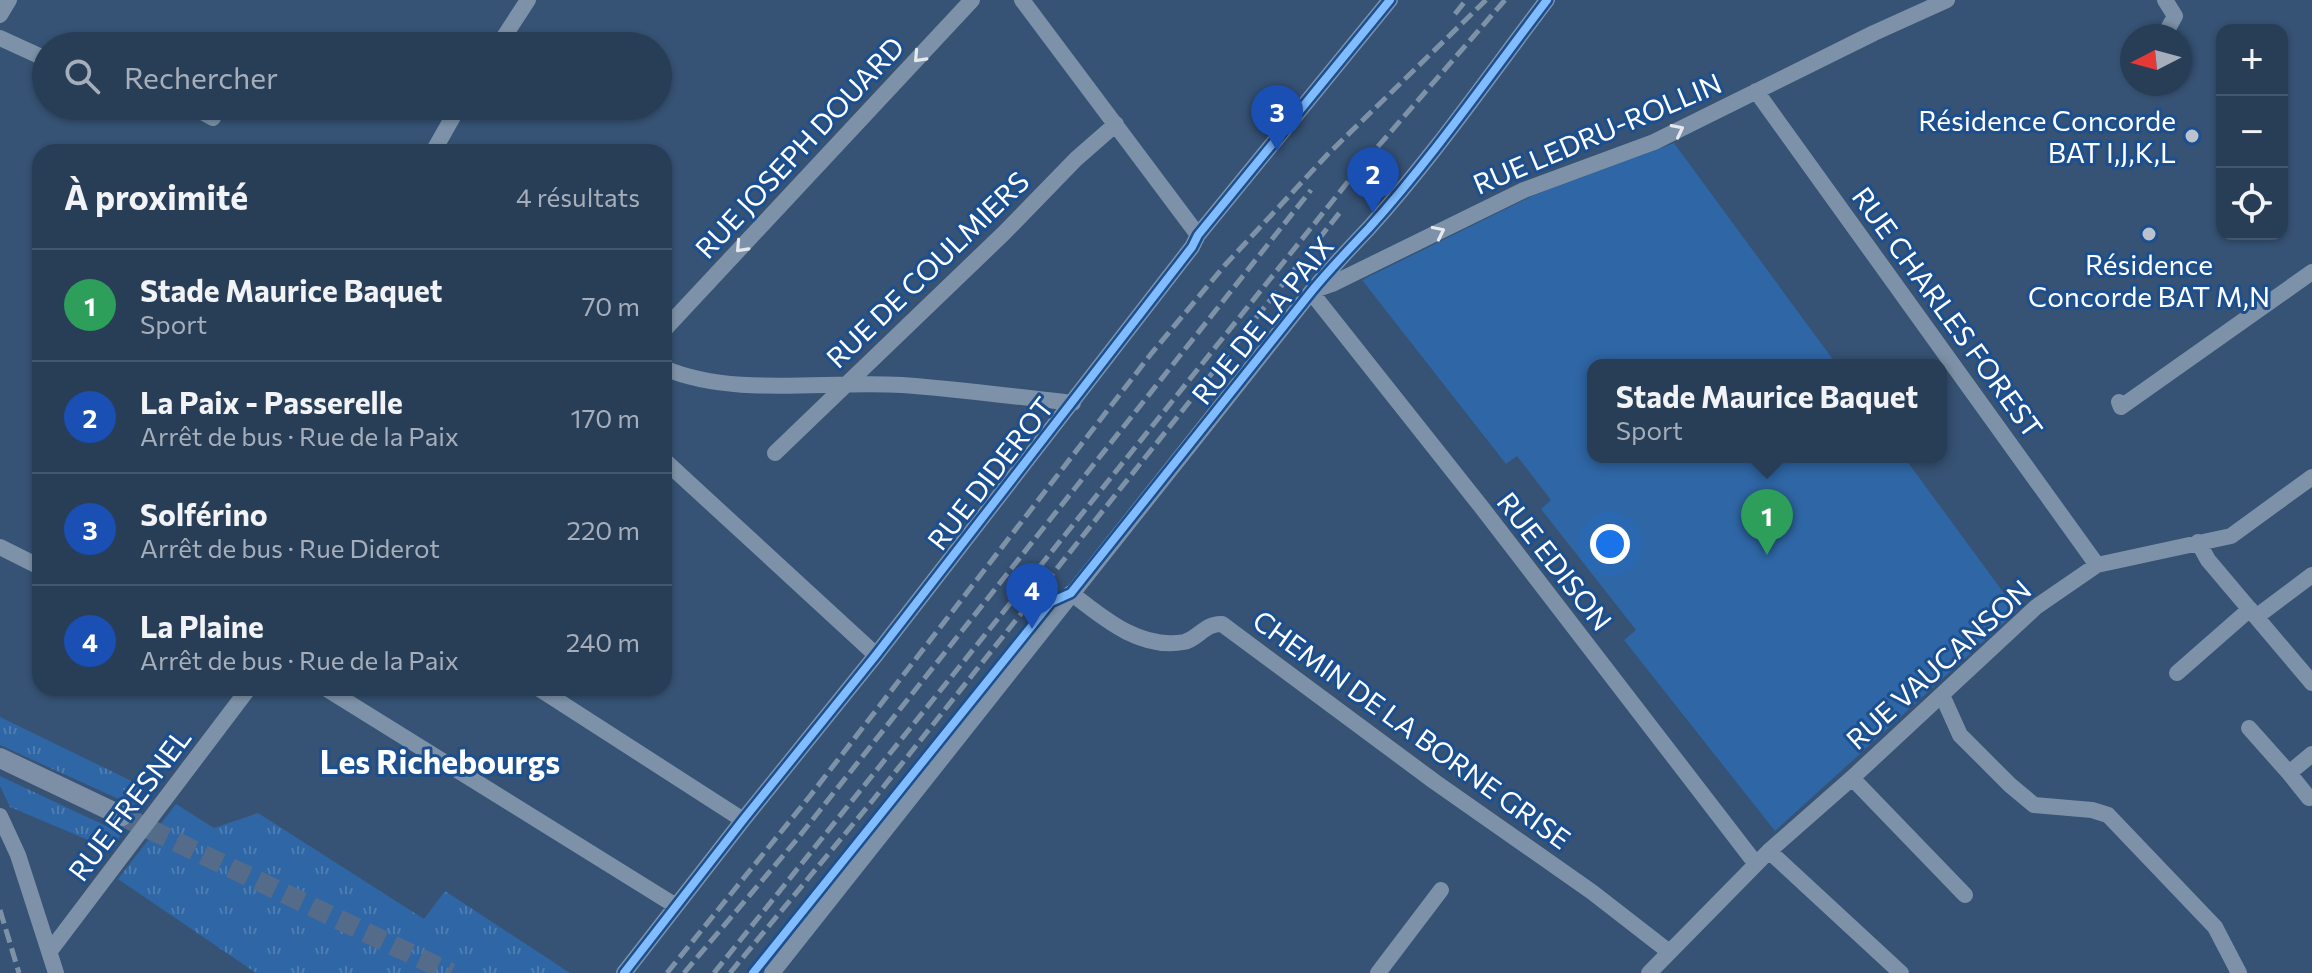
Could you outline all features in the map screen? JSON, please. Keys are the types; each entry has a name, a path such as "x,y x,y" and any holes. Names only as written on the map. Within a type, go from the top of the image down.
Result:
{"main road":[{"path":"0,758 122,816"}],"street":[{"path":"0,15 9,0"},
{"path":"507,32 528,0"},
{"name":"RUE JOSEPH DOUARD","path":"672,321 972,0"},
{"path":"1022,0 1198,235"},
{"name":"RUE DIDEROT","path":"624,973 1073,403 1198,235 1390,0"},
{"name":"RUE DE LA PAIX","path":"772,973 1311,292 1415,171 1547,0"},
{"name":"RUE LEDRU-ROLLIN","path":"1311,292 1524,190 1654,142 1947,0"},
{"path":"2165,0 2175,16 2171,24"},
{"path":"0,38 32,53"},
{"name":"RUE CHARLES FOREST","path":"1756,91 2097,565"},
{"path":"436,144 450,120"},
{"name":"RUE DE COULMIERS","path":"775,453 1004,233 1076,159 1116,124"},
{"path":"1343,253 1352,273"},
{"path":"2119,402 2121,407 2312,272"},
{"name":"RUE EDISON","path":"1311,292 1455,473 1756,864"},
{"path":"672,372 684,377 742,385 902,385 1073,403"},
{"path":"672,467 876,655"},
{"name":"RUE VAUCANSON","path":"1649,973 1769,851 2036,607 2097,565 2231,536 2312,477"},
{"path":"2198,542 2208,560 2312,683"},
{"path":"0,547 32,563"},
{"path":"2177,673 2253,613 2312,575"},
{"name":"CHEMIN DE LA BORNE GRISE","path":"1071,593 1115,627 1151,641 1186,642 1212,624 1222,624 1435,782 1592,892 1668,951"},
{"path":"1942,695 1960,735 2034,805 2092,810 2108,815 2215,927 2239,973"},
{"name":"RUE FRESNEL","path":"50,951 243,696"},
{"path":"338,696 676,906"},
{"path":"550,696 743,820"},
{"path":"2249,728 2309,798"},
{"path":"2289,773 2312,754"},
{"path":"1852,778 1965,895"},
{"path":"0,816 18,855 56,973"},
{"path":"1769,851 1901,973"},
{"path":"1378,973 1441,890"}],"green space":[{"path":"1674,143 1833,359 1587,359 1587,463 1908,463 2017,611 1775,831 1624,640 1636,630 1541,509 1551,500 1517,456 1506,464 1362,280 1534,195"},
{"path":"0,717 142,786 134,806 0,745"},
{"path":"0,776 121,833 116,846 107,848 10,807 0,786"},
{"path":"176,804 214,828 258,813 424,919 445,891 570,973 256,973 118,879"}],"tunnel":[{"path":"122,816 451,973"}],"railway":[{"path":"1455,14 1466,0"},
{"path":"667,973 810,796 1151,354 1225,265 1328,154 1486,0"},
{"path":"714,973 1355,173 1505,0"},
{"path":"684,973 798,838 1311,190"},
{"path":"730,973 873,800 1341,211"},
{"path":"0,910 19,973"}],"cycle path":[{"path":"624,973 876,655 1192,247 1198,235 1390,0"},
{"path":"753,973 1051,602 1071,593 1311,292 1416,173 1547,0"}],"place":[{"name":"Résidence Concorde BAT I,J,K,L","path":"2192,136"},
{"name":"Solférino","path":"1277,151"},
{"name":"La Paix - Passerelle","path":"1373,213"},
{"name":"Résidence Concorde BAT M,N","path":"2149,234"},
{"name":"Stade Maurice Baquet","path":"1767,555"},
{"name":"La Plaine","path":"1032,629"}],"district":[{"name":"Les Richebourgs","path":"440,761"}]}
